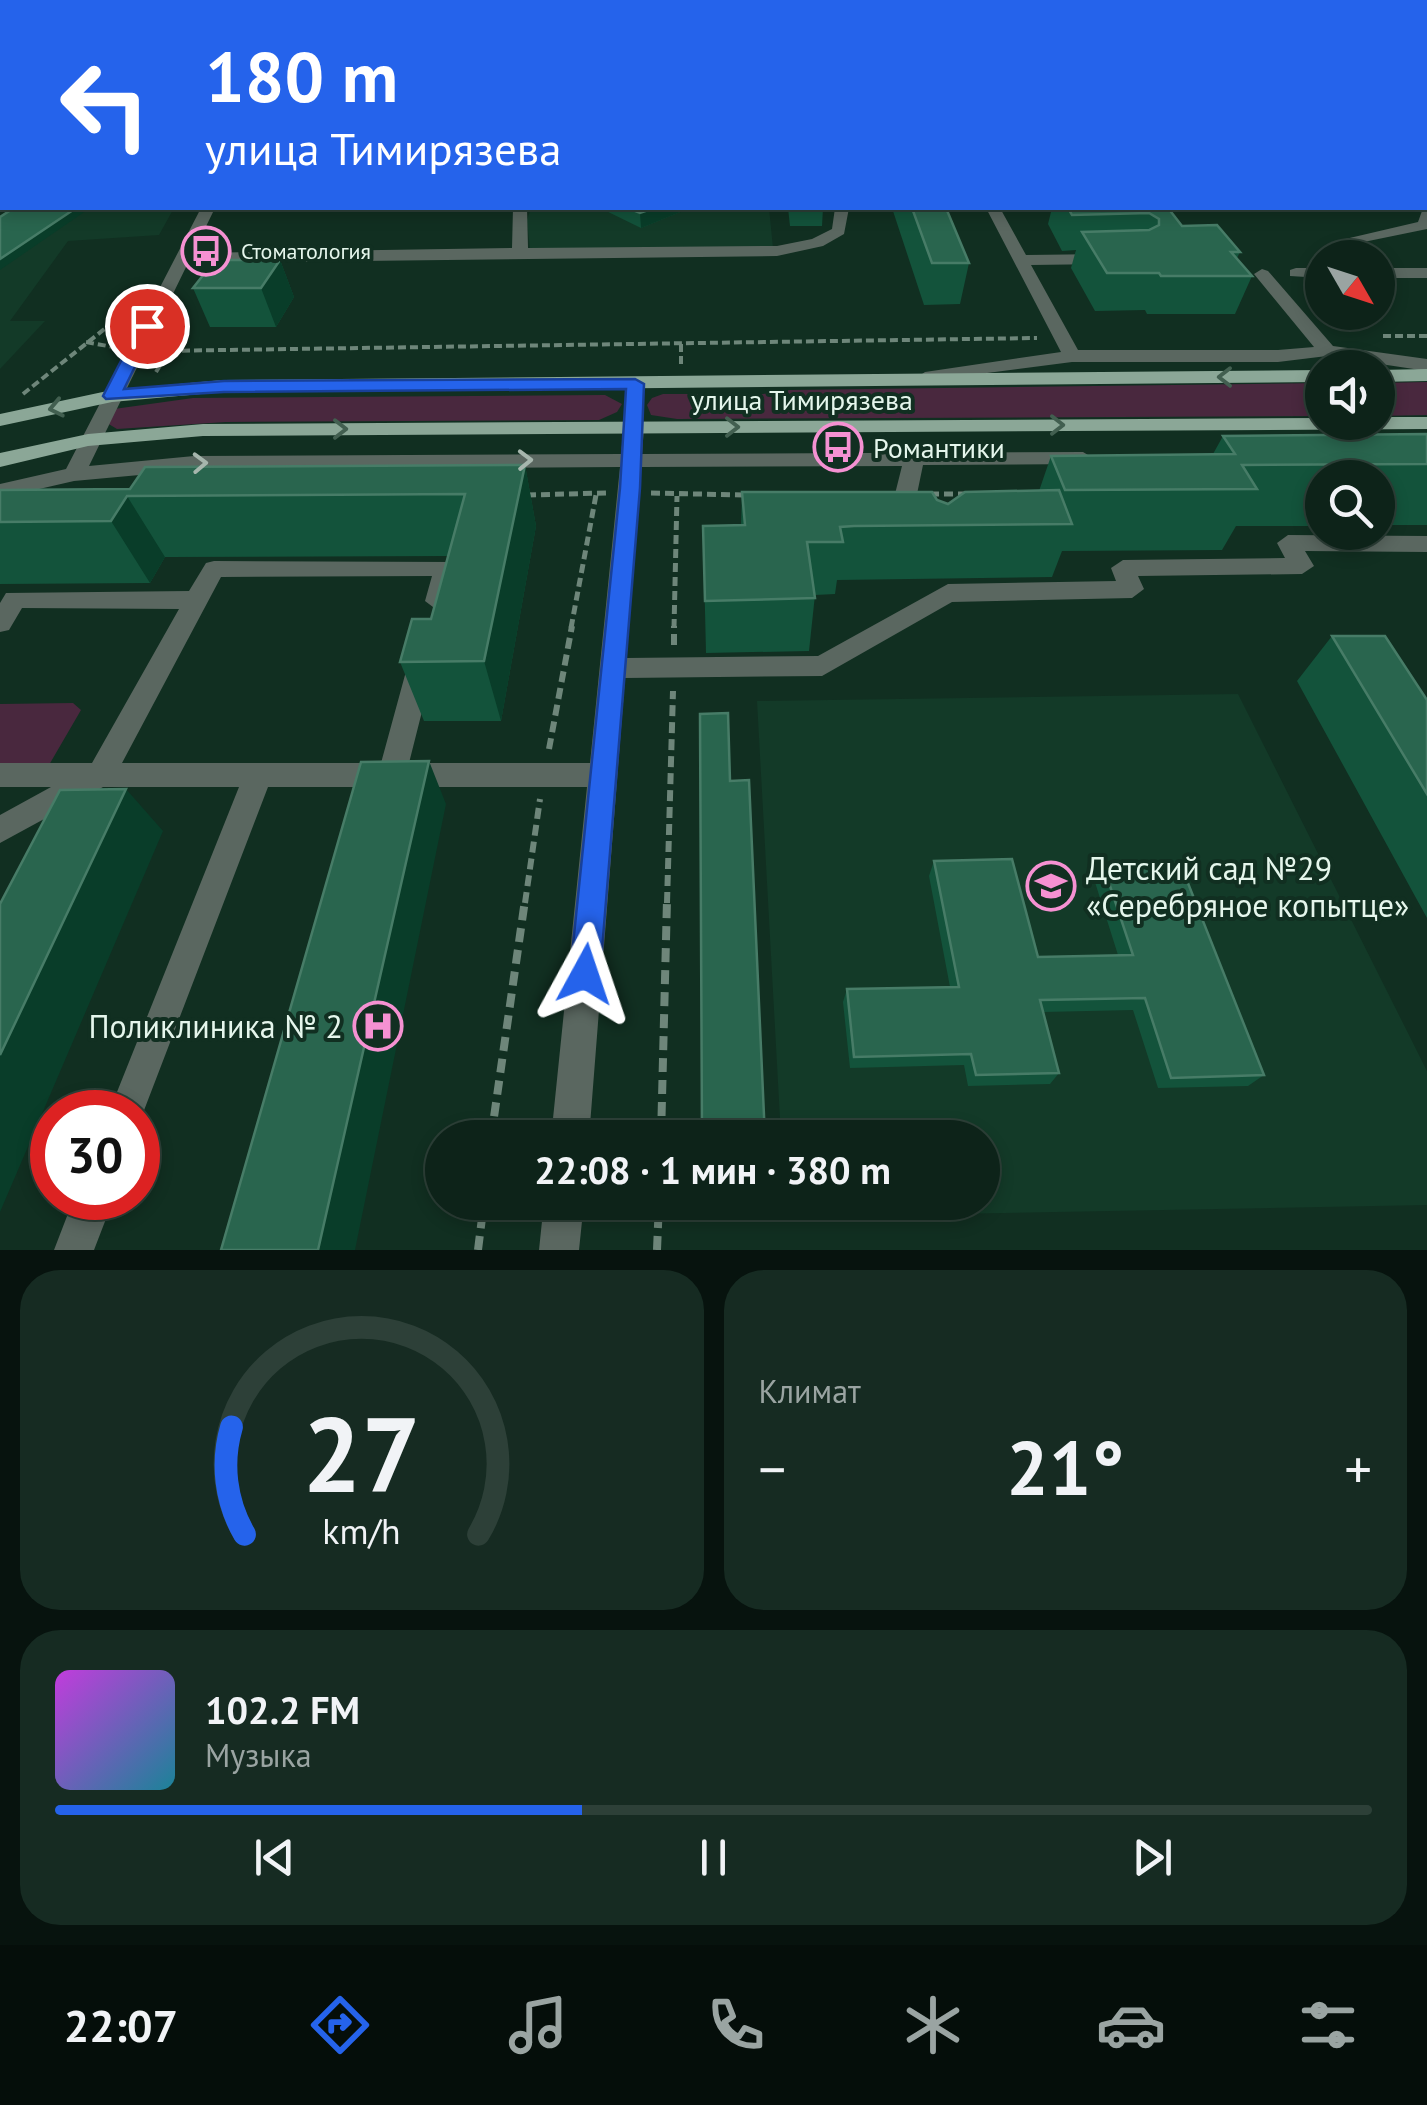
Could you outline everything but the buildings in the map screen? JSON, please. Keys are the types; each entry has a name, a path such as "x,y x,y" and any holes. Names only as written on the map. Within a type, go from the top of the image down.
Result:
{"main road":[{"path":"1395,376 1427,375"},
{"name":"улица Тимирязева","path":"0,460 88,440 635,405 904,381 1305,376"},
{"name":"улица Тимирязева","path":"0,420 112,396 224,386 635,405 1427,423"}],"street":[{"path":"74,474 207,210"},
{"path":"520,210 520,253"},
{"path":"178,267 520,253 778,251 817,243 839,231 842,210"},
{"path":"994,210 1072,356"},
{"path":"1349,240 1425,225 1427,214"},
{"path":"1021,260 1119,258"},
{"path":"1395,273 1427,272"},
{"path":"1296,273 1305,273"},
{"path":"1262,274 1326,350"},
{"path":"904,381 1072,356 1305,353"},
{"path":"1395,361 1427,365"},
{"path":"572,1120 635,405"},
{"path":"0,491 74,474 194,463 1114,458"},
{"path":"914,459 906,494 936,545"},
{"path":"614,668 822,666 946,585 1132,589 1123,568 1302,566 1288,543 1427,544"},
{"path":"0,830 101,774 214,569 446,568 429,634 378,775 353,814"},
{"path":"0,623 15,600 196,600"},
{"path":"0,775 604,775"},
{"path":"136,1090 258,776"},
{"path":"74,1250 86,1220"},
{"path":"559,1250 562,1220"}],"path":[{"path":"14,401 178,267"},
{"path":"1371,336 1427,336"},
{"path":"86,342 134,352 1062,338"},
{"path":"519,496 596,495 630,488 677,496 753,495"},
{"path":"906,494 986,494"},
{"path":"494,1120 544,775 596,495"},
{"path":"661,1120 677,496"},
{"path":"478,1250 482,1220"},
{"path":"658,1250 659,1220"}],"shaded area":[{"path":"23,210 173,210 159,235 68,241 10,321 45,321 0,369 0,225"},
{"path":"530,210 769,210 773,248 530,249 527,220"},
{"path":"1427,382 1427,415 1395,416 1395,383"},
{"path":"1305,383 1305,416 677,419 651,415 647,405 663,394 763,394 790,390"},
{"path":"605,395 622,404 617,412 599,420 226,422 117,429 107,423 114,409 193,398"},
{"name":"Детский сад №29 «Серебряное копытце»","path":"1238,694 1427,1071 1427,1205 1000,1213 1000,1120 780,1120 757,701"},
{"path":"73,703 81,710 49,765 0,774 0,704"}],"place":[{"name":"Стоматология","path":"206,251"},
{"name":"Романтики","path":"838,447"},
{"name":"Детский сад №29 «Серебряное копытце»","path":"1051,886"},
{"name":"Поликлиника № 2","path":"378,1026"}],"route":[{"path":"147,326 112,396 224,386 635,384 630,488 585,974"}]}
